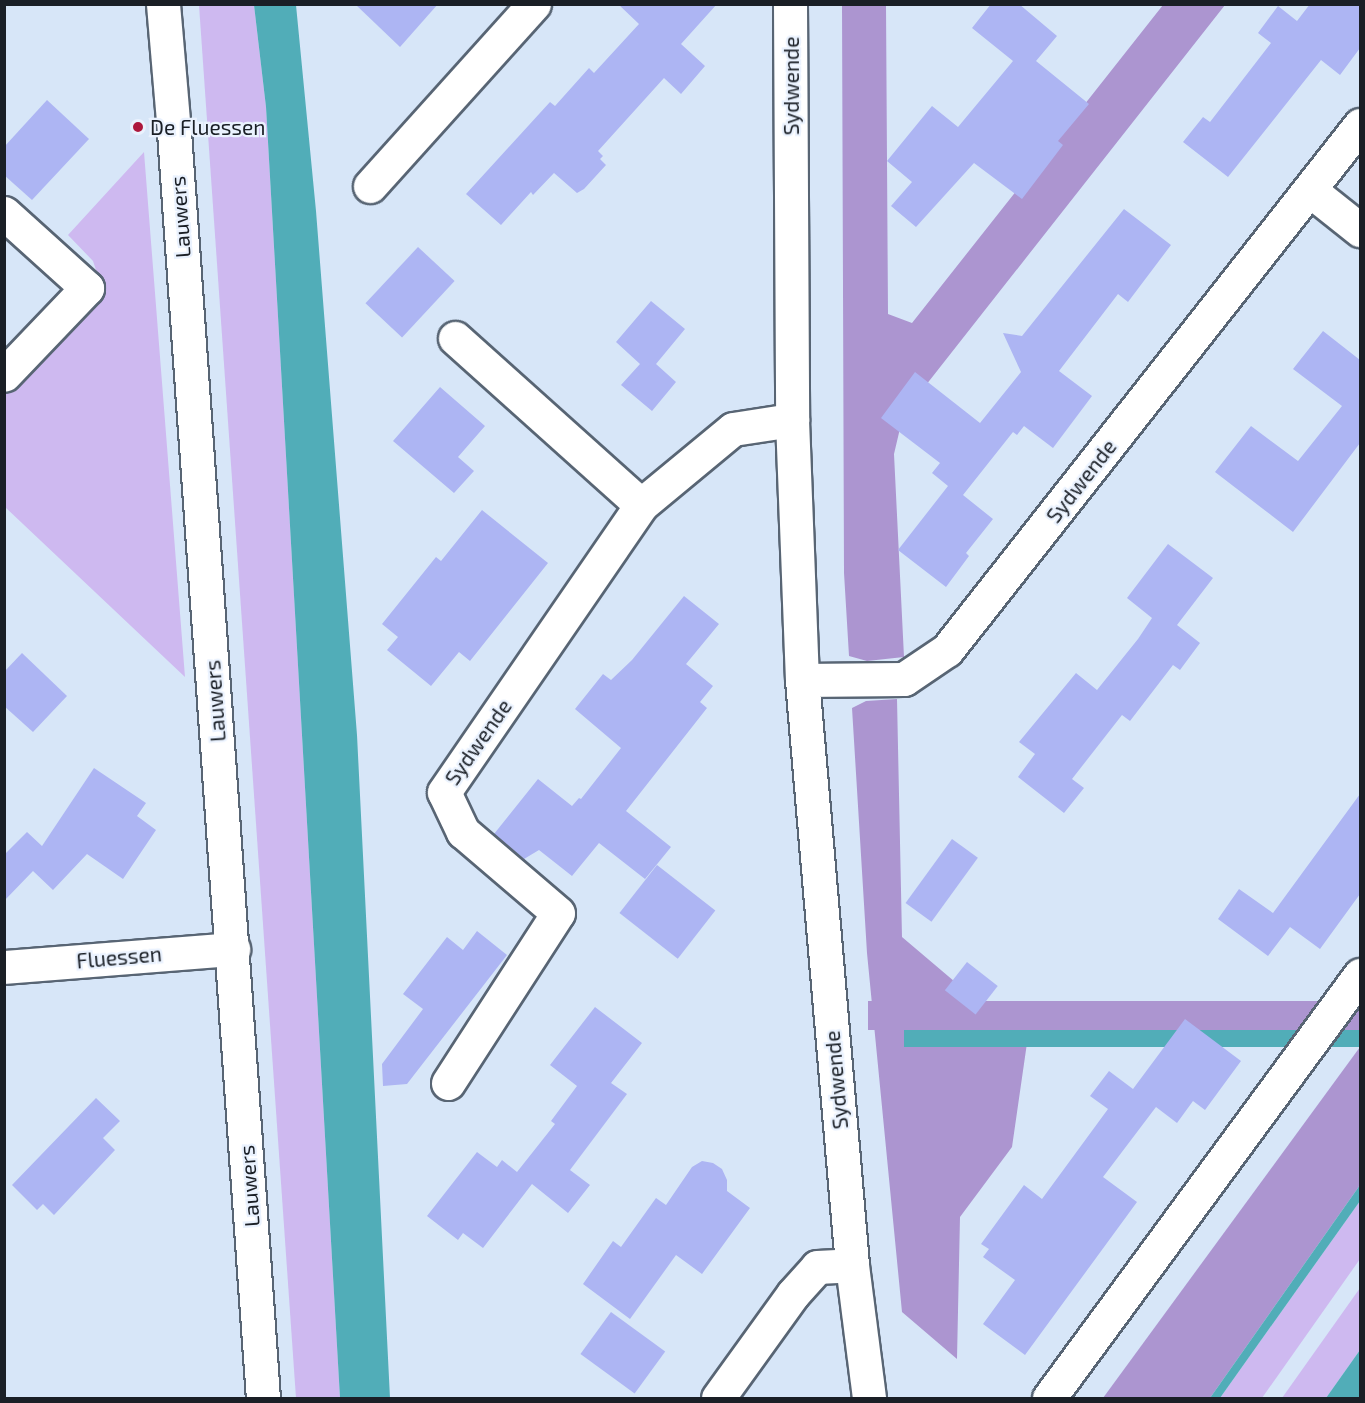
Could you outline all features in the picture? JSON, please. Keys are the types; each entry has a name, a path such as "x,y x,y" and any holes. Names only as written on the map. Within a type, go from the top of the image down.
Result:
{"street":[{"name":"Lauwers","path":"163,4 176,155 233,949 263,1398"},
{"path":"370,186 534,4"},
{"name":"Sydwende","path":"790,4 792,420 802,680 852,1265 869,1398"},
{"name":"Sydwende","path":"802,680 904,679 947,650 1311,191 1360,125"},
{"path":"1311,191 1360,230"},
{"path":"4,213 87,288 4,375"},
{"path":"455,338 641,505"},
{"name":"Sydwende","path":"448,1083 558,913 463,832 444,792 641,505 733,429 792,420"},
{"name":"Fluessen","path":"4,967 233,949"},
{"path":"1049,1398 1360,975"},
{"path":"718,1398 793,1294 817,1267 852,1265"}],"shaded area":[{"path":"199,5 254,5 266,107 340,1398 296,1398"},
{"path":"842,5 886,5 888,314 912,323 1163,5 1225,5 915,399 902,420 894,454 904,657 867,661 849,656 844,573"},
{"path":"144,152 185,677 5,507 4,390 99,279 93,261 68,235"},
{"path":"897,699 902,937 1027,1043 1012,1147 960,1217 957,1359 902,1312 867,953 852,708 866,701"},
{"path":"868,1001 1360,1001 1360,1030 868,1030"},
{"path":"1360,1047 1360,1185 1210,1398 1103,1398"},
{"path":"1360,1201 1360,1259 1262,1398 1220,1398"},
{"path":"1360,1288 1360,1350 1326,1398 1282,1398"}],"water":[{"path":"254,5 296,5 316,211 357,735 390,1398 340,1398 266,107"},
{"path":"904,1030 1360,1030 1360,1047 904,1047"},
{"path":"1360,1185 1360,1201 1220,1398 1210,1398"},
{"path":"1360,1350 1360,1398 1326,1398"}],"building":[{"path":"355,4 438,4 400,47"},
{"path":"618,4 717,4 681,44 705,66 681,94 664,78 598,151 603,156 600,159 606,165 584,189 577,193 554,173 533,195 531,192 501,225 466,194 550,102 555,106 589,68 594,73 639,24"},
{"path":"991,4 1019,4 1057,36 1036,61 1089,104 1058,141 1063,145 1022,199 974,163 916,227 891,206 912,182 887,161 932,106 958,127 1013,61 972,28"},
{"path":"1310,4 1360,4 1360,48 1340,75 1321,60 1228,177 1183,142 1203,117 1210,122 1271,43 1258,33 1278,6 1297,21"},
{"path":"47,100 89,139 32,200 4,175 4,147"},
{"path":"1124,209 1171,245 1128,302 1118,294 1059,371 1092,396 1053,448 1024,426 1017,435 1013,432 963,495 993,519 966,553 969,556 946,587 898,550 948,486 932,473 940,463 881,418 915,372 980,423 1021,372 1003,333 1022,336"},
{"path":"418,247 455,281 402,337 365,303"},
{"path":"651,301 685,329 656,364 676,382 652,411 621,385 640,364 616,342"},
{"path":"1323,331 1360,360 1360,443 1293,532 1215,472 1251,426 1298,461 1342,406 1293,369"},
{"path":"440,387 485,426 458,457 474,471 454,493 393,441"},
{"path":"482,510 548,563 470,661 459,652 431,686 387,650 398,637 382,624 436,557 441,561"},
{"path":"1168,544 1213,578 1177,625 1200,643 1180,670 1173,665 1130,721 1122,715 1072,779 1084,788 1064,813 1018,777 1035,754 1019,742 1076,673 1097,690 1138,639 1152,618 1127,598"},
{"path":"684,596 719,624 686,664 713,686 700,702 707,708 626,811 671,847 645,879 599,843 572,876 539,850 524,859 494,834 538,779 572,806 579,798 581,799 621,748 575,709 603,674 611,680 632,660"},
{"path":"22,653 67,696 33,732 4,706 4,672"},
{"path":"94,768 146,803 137,816 156,830 123,879 87,854 53,890 33,871 4,901 4,855 27,832 42,846"},
{"path":"1360,794 1360,894 1320,949 1290,927 1268,956 1218,919 1239,889 1273,913"},
{"path":"952,839 978,858 931,922 906,903"},
{"path":"657,865 715,911 678,959 619,913"},
{"path":"477,931 507,955 407,1084 383,1086 382,1064 423,1009 403,994 447,937 463,950"},
{"path":"967,962 998,986 976,1014 945,990"},
{"path":"595,1007 642,1043 611,1083 627,1094 570,1170 590,1185 568,1213 532,1184 483,1248 463,1233 458,1240 427,1216 477,1152 497,1167 502,1160 517,1172 555,1124 551,1121 577,1086 550,1065"},
{"path":"1185,1019 1241,1061 1205,1110 1193,1101 1177,1123 1156,1107 1103,1177 1137,1202 1025,1355 983,1324 1015,1280 983,1257 989,1249 981,1244 1024,1185 1042,1199 1108,1109 1090,1096 1109,1071 1133,1089"},
{"path":"96,1098 120,1121 103,1138 115,1150 54,1215 43,1204 37,1210 12,1185"},
{"path":"702,1161 713,1163 722,1169 727,1180 727,1191 750,1208 702,1274 676,1255 630,1319 583,1284 613,1241 621,1247 656,1198 666,1205 692,1167"},
{"path":"611,1312 665,1351 635,1393 580,1354"}],"place":[{"name":"De Fluessen","path":"138,127"}]}
